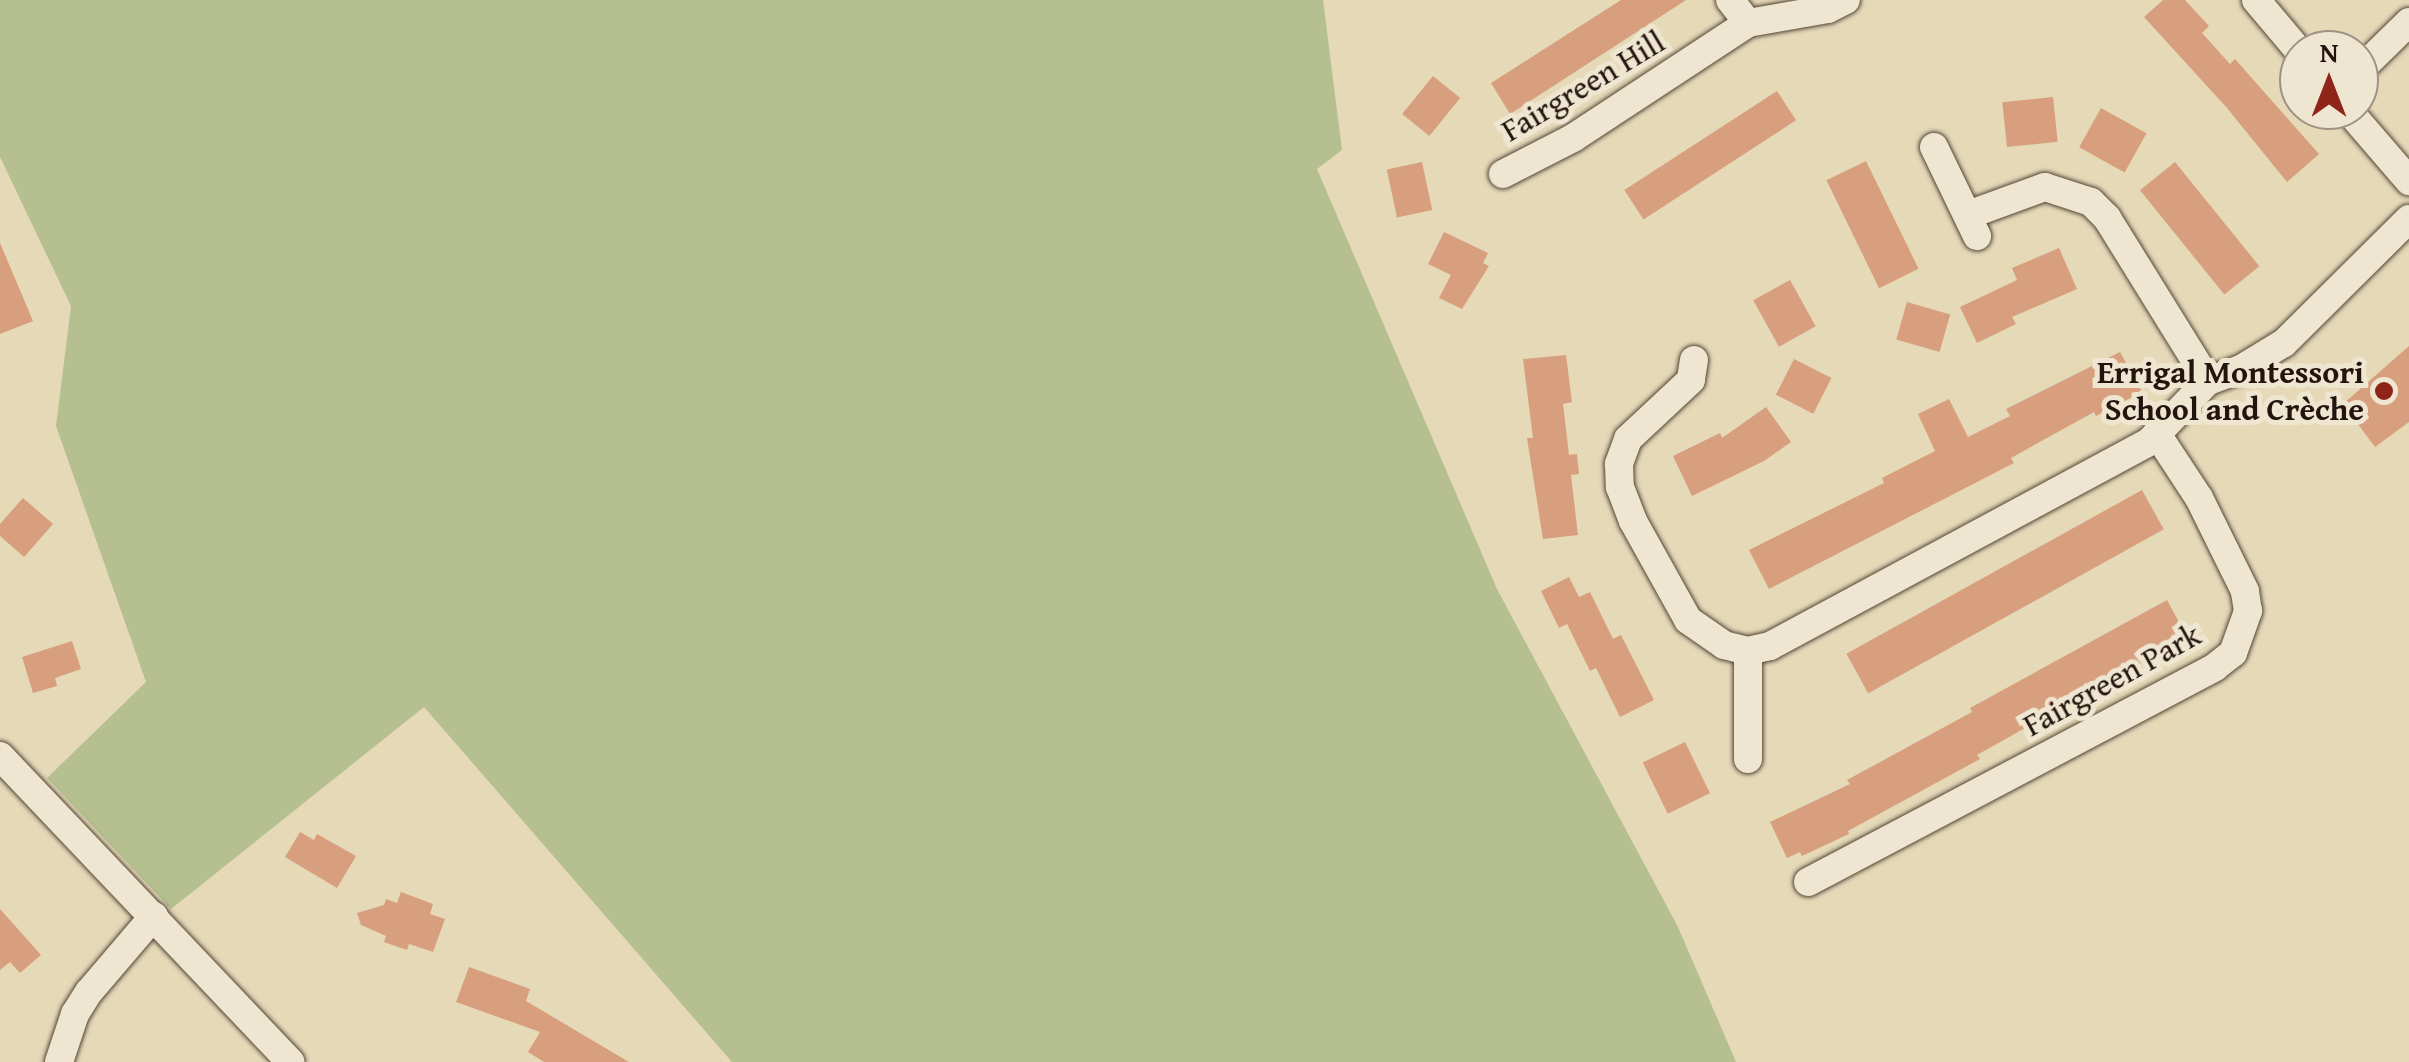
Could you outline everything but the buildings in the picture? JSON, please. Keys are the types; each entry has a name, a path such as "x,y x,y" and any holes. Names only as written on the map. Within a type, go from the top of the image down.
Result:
{"street":[{"path":"1730,0 1748,23"},
{"name":"Fairgreen Hill","path":"1503,174 1574,138 1748,23 1828,10 1846,0"},
{"path":"2256,0 2281,30"},
{"path":"2379,51 2409,22"},
{"path":"2365,130 2409,181"},
{"path":"1934,147 1972,226 2045,187 2091,202 2107,218 2208,381"},
{"path":"1694,360 1691,380 1628,439 1619,464 1620,487 1633,521 1688,620 1724,645 1748,650 1770,646 2158,434 2208,381 2240,369 2284,343 2409,218"},
{"name":"Fairgreen Park","path":"1808,882 2215,668 2233,653 2248,611 2245,591 2199,498 2158,434"},
{"path":"1748,650 1748,759"},
{"path":"0,756 290,1062"},
{"path":"59,1062 75,1014 89,992 154,916"}],"green space":[{"path":"0,0 1323,0 1342,150 1317,169 1497,589 1678,927 1736,1062 732,1062 424,707 171,909 47,778 146,682 56,426 71,306 0,157"}],"place":[{"name":"Errigal Montessori School and Crèche","path":"2384,391"}]}
